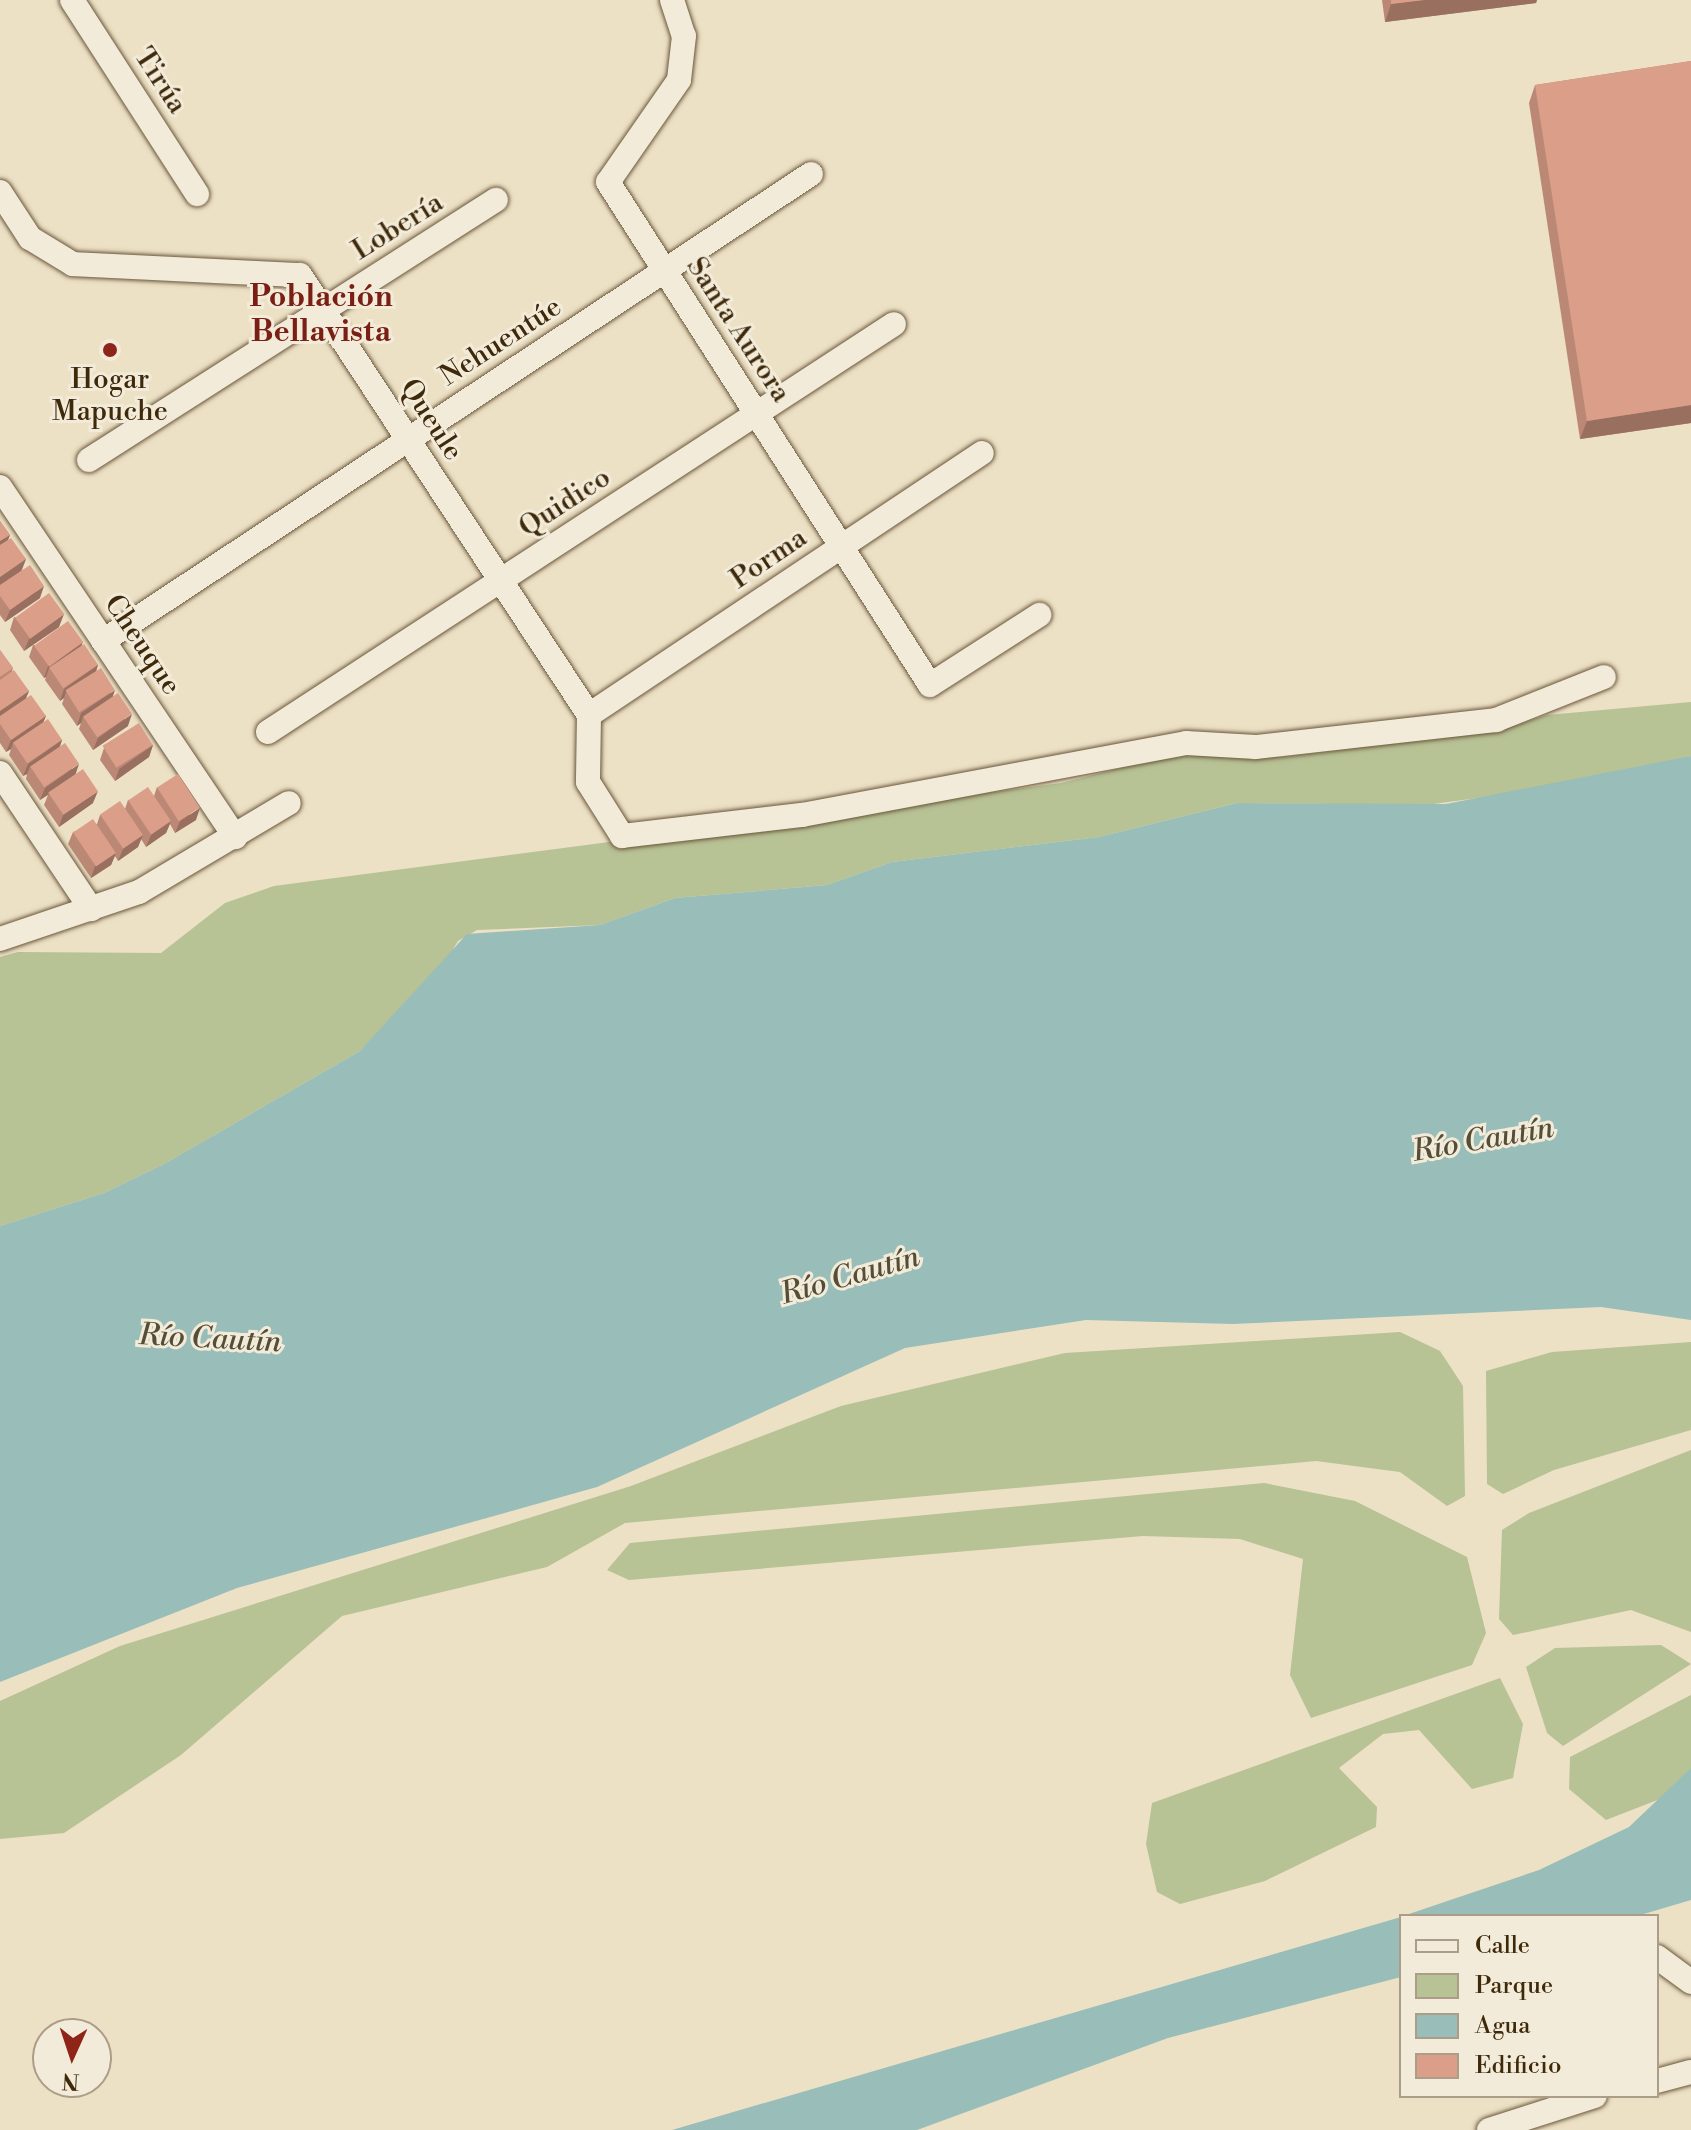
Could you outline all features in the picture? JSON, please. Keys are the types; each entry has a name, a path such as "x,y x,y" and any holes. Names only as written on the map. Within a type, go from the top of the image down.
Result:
{"street":[{"name":"Tirúa","path":"72,0 197,194"},
{"name":"Santa Aurora","path":"672,0 684,36 679,80 608,182 930,685 1039,615"},
{"name":"Nehuentúe","path":"103,641 811,174"},
{"name":"Queule","path":"0,192 30,238 61,259 300,275 589,715"},
{"name":"Lobería","path":"89,460 496,200"},
{"name":"Quidico","path":"268,732 894,324"},
{"name":"Porma","path":"589,715 982,453"},
{"name":"Cheuque","path":"0,487 235,837"},
{"path":"589,715 588,782 622,836 802,815 1173,745 1256,747 1496,720 1604,677"},
{"path":"0,773 91,909"},
{"path":"0,939 139,892 289,803"},
{"path":"1659,1958 1691,1982"},
{"path":"1659,2080 1691,2072"},
{"path":"1489,2130 1589,2098"}],"green space":[{"path":"1691,702 1691,756 1566,786 1426,805 1237,803 1099,837 892,862 827,885 675,898 600,925 477,930 458,941 443,966 360,1051 164,1164 104,1193 0,1226 0,957 18,952 161,953 225,903 274,886 1061,783 1189,751 1283,757 1499,730 1547,715"},
{"path":"1400,1332 1440,1351 1463,1386 1465,1496 1447,1506 1400,1472 1316,1461 625,1523 547,1567 342,1616 181,1755 64,1833 0,1839 0,1701 120,1646 631,1486 841,1406 1065,1353"},
{"path":"1691,1342 1691,1430 1554,1470 1503,1494 1487,1484 1486,1371 1552,1352"},
{"path":"1691,1450 1691,1632 1631,1610 1513,1635 1499,1619 1502,1530 1529,1513"},
{"path":"1264,1483 1355,1501 1467,1557 1486,1633 1472,1665 1311,1718 1290,1675 1303,1559 1240,1539 1143,1536 629,1580 607,1570 630,1543"},
{"path":"1661,1645 1691,1664 1563,1746 1547,1733 1526,1667 1555,1648"},
{"path":"1500,1678 1523,1724 1513,1778 1472,1789 1419,1730 1383,1734 1339,1768 1377,1807 1376,1827 1265,1881 1180,1904 1157,1892 1146,1844 1152,1803"},
{"path":"1691,1695 1691,1769 1665,1797 1606,1820 1569,1789 1570,1757"}],"water":[{"name":"Río Cautín","path":"1691,756 1691,1320 1601,1307 1233,1324 1086,1320 905,1348 597,1487 237,1588 0,1682 0,1226 104,1193 164,1164 360,1051 467,934 600,925 675,898 827,885 892,862 1099,837 1237,803 1446,804"},
{"path":"1691,1768 1691,1900 1644,1914 1409,1914 1539,1870 1629,1827"},
{"path":"1399,1918 1399,1978 1168,2038 917,2130 672,2130"}],"building":[{"path":"1391,0 1424,0 1391,4"},
{"path":"1691,61 1691,405 1587,421 1535,85"},
{"path":"0,521 10,535 0,541"},
{"path":"11,538 26,559 0,577 0,545"},
{"path":"30,565 44,586 10,610 0,596 0,585"},
{"path":"49,593 64,614 30,639 15,618"},
{"path":"68,621 83,642 49,667 34,646"},
{"path":"84,644 98,665 63,688 49,667"},
{"path":"0,650 13,668 0,677"},
{"path":"101,668 115,690 79,712 65,690"},
{"path":"14,670 29,691 0,711 0,680"},
{"path":"118,693 132,714 97,737 83,716"},
{"path":"31,695 46,716 11,740 0,724 0,716"},
{"path":"48,719 62,740 27,763 13,742"},
{"path":"139,723 153,745 116,768 103,746"},
{"path":"65,743 79,764 44,787 30,766"},
{"path":"83,769 98,791 63,815 48,792"},
{"path":"178,774 200,808 179,821 157,788"},
{"path":"148,787 171,821 151,834 128,800"},
{"path":"120,801 143,835 123,848 100,814"},
{"path":"93,819 116,853 96,866 73,832"}],"place":[{"name":"Hogar Mapuche","path":"110,350"}],"district":[{"name":"Población Bellavista","path":"321,314"}]}
